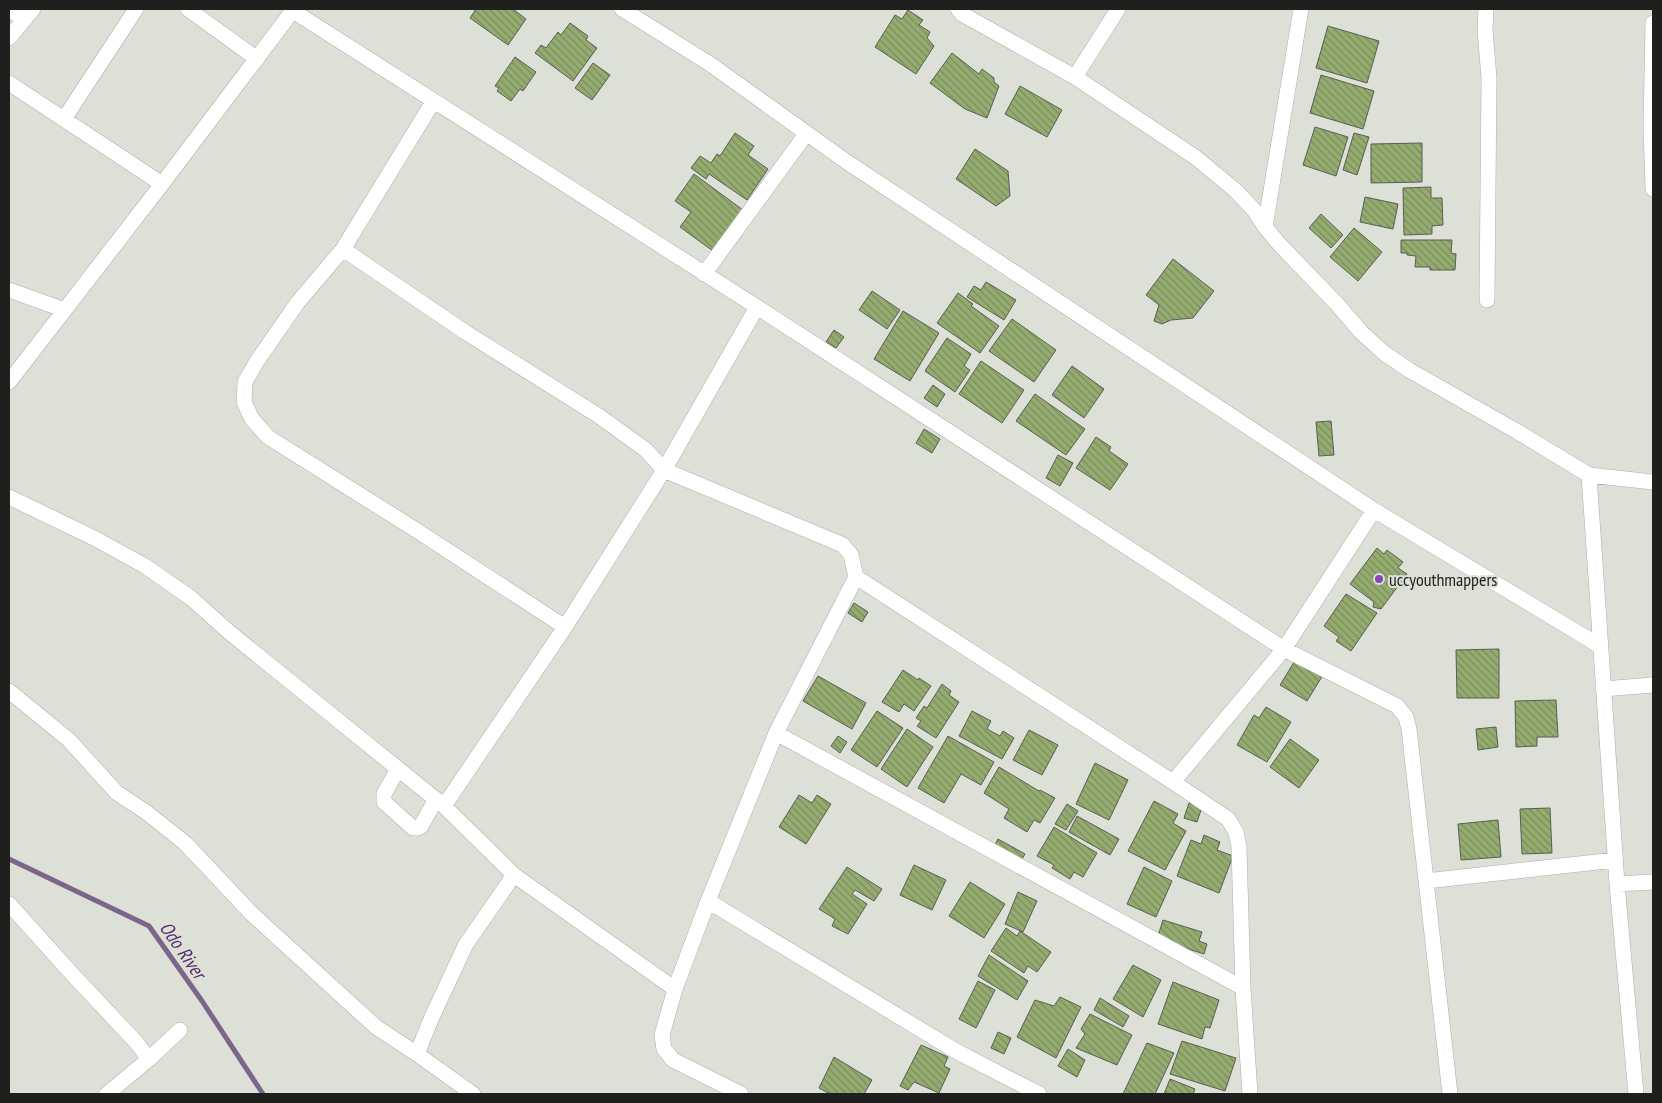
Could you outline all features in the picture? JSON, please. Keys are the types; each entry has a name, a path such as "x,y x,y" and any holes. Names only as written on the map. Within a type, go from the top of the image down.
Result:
{"street":[{"path":"9,9 28,14 9,38"},
{"path":"64,119 136,9"},
{"path":"188,9 257,59"},
{"path":"622,9 710,64 806,134 1374,510 1600,646"},
{"path":"958,9 962,14 1075,77 1195,157 1235,190 1254,210 1265,227 1361,332 1384,353 1409,370 1589,475 1653,482"},
{"path":"1075,77 1118,9"},
{"path":"1265,227 1300,9"},
{"path":"1486,9 1485,30 1489,78 1487,300"},
{"path":"9,382 293,10 1284,649 1397,706 1406,717 1409,729 1450,1094"},
{"path":"1653,23 1651,126 1653,189"},
{"path":"9,83 162,184"},
{"path":"433,102 343,249 298,302 257,361 245,382 244,402 252,419 268,437 565,627"},
{"path":"704,274 806,134"},
{"path":"343,249 465,332 599,416 646,450 664,470 843,545 851,555 856,577 776,733 708,901 675,989 662,1035 664,1049 673,1060 741,1094"},
{"path":"9,290 65,310"},
{"path":"398,768 384,794 384,802 413,828 418,828 440,802 565,627 664,470 756,307"},
{"path":"1589,475 1615,860 1636,1094"},
{"path":"9,497 94,538 145,566 191,598 229,632 440,802 514,874 675,989"},
{"path":"1174,782 1284,649 1374,510"},
{"path":"856,577 1174,782 1228,819 1236,832 1239,847 1243,988 1250,1094"},
{"path":"1603,689 1653,686"},
{"path":"9,691 69,740 117,793 146,812 185,843 252,914 376,1027 474,1094"},
{"path":"776,733 1243,988"},
{"path":"1426,881 1615,860"},
{"path":"417,1054 466,944 514,874"},
{"path":"1617,884 1653,882"},
{"path":"708,901 956,1051 1040,1094"},
{"path":"9,904 72,975 136,1042 149,1059"},
{"path":"107,1094 180,1030"}],"building":[{"path":"476,9 513,9 526,19 508,45 470,18"},
{"path":"908,10 923,20 919,25 930,32 927,38 934,46 916,74 875,47 895,15 902,19"},
{"path":"570,23 588,36 586,40 597,48 573,81 535,53 541,45 546,48 558,32 561,35"},
{"path":"1328,26 1379,41 1367,83 1316,68"},
{"path":"952,53 979,74 982,69 994,78 994,82 999,86 987,118 965,109 930,83"},
{"path":"515,57 536,72 523,91 520,89 511,101 497,91 499,88 495,86"},
{"path":"593,63 610,75 592,100 575,88"},
{"path":"1321,75 1374,91 1363,129 1310,113"},
{"path":"1020,86 1062,110 1047,137 1005,114"},
{"path":"1315,127 1348,137 1336,176 1303,165"},
{"path":"735,133 754,146 748,155 768,169 747,200 709,174 706,179 691,168 700,156 711,163 717,154 720,156"},
{"path":"1354,133 1369,137 1357,175 1343,170"},
{"path":"1422,143 1422,182 1371,183 1371,144"},
{"path":"975,149 1008,171 1010,196 996,206 956,179"},
{"path":"694,174 743,210 713,251 680,227 691,212 675,201"},
{"path":"1431,187 1431,198 1442,198 1443,225 1432,226 1432,234 1404,235 1403,188"},
{"path":"1365,197 1398,204 1393,229 1360,222"},
{"path":"1321,214 1343,235 1331,248 1309,228"},
{"path":"1354,228 1382,252 1358,281 1330,257"},
{"path":"1401,240 1452,240 1451,253 1456,254 1455,270 1430,270 1430,267 1415,267 1416,256 1401,253"},
{"path":"1173,259 1214,291 1193,318 1171,320 1162,324 1154,321 1159,305 1146,295"},
{"path":"986,282 1016,300 1004,320 967,297 974,286 981,290"},
{"path":"872,291 900,310 887,329 859,310"},
{"path":"958,293 973,304 971,306 999,326 980,353 937,323"},
{"path":"903,311 939,333 910,381 874,359"},
{"path":"1012,319 1056,350 1034,382 989,351"},
{"path":"834,330 844,337 836,348 826,342"},
{"path":"947,338 971,354 964,366 970,370 955,392 925,371"},
{"path":"981,361 1024,390 1002,423 959,394"},
{"path":"1072,366 1104,389 1084,418 1052,395"},
{"path":"933,385 945,394 937,407 924,398"},
{"path":"1035,394 1085,429 1066,455 1016,421"},
{"path":"1331,421 1334,455 1319,456 1316,422"},
{"path":"924,429 940,439 932,453 916,443"},
{"path":"1096,437 1111,447 1109,451 1128,464 1110,490 1076,468"},
{"path":"1058,455 1073,463 1060,486 1046,478"},
{"name":"uccyouthmappers","path":"1377,548 1384,554 1387,550 1403,562 1398,568 1407,574 1381,609 1373,607 1374,602 1350,584"},
{"path":"1346,594 1377,613 1351,651 1336,641 1339,637 1324,626"},
{"path":"854,603 868,612 862,622 848,613"},
{"path":"1499,649 1499,698 1457,698 1456,650"},
{"path":"1296,659 1323,675 1307,701 1280,685"},
{"path":"903,670 931,686 914,711 904,704 899,712 882,702"},
{"path":"818,676 866,703 852,729 803,701"},
{"path":"942,684 951,691 949,695 959,702 936,738 917,726 921,721 916,718 924,706 927,708"},
{"path":"1556,700 1558,737 1537,737 1537,746 1516,747 1515,701"},
{"path":"1266,707 1291,722 1267,762 1237,745 1254,715 1259,718"},
{"path":"877,711 903,728 877,767 851,750"},
{"path":"972,711 991,721 987,729 1000,736 1003,731 1014,738 1002,759 959,736"},
{"path":"1496,727 1498,747 1478,750 1476,729"},
{"path":"907,729 933,747 907,787 881,769"},
{"path":"1029,730 1058,745 1042,775 1013,760"},
{"path":"838,736 847,742 840,753 831,746"},
{"path":"948,736 994,762 981,785 961,774 944,803 918,788"},
{"path":"1290,739 1319,760 1299,788 1270,767"},
{"path":"1095,763 1128,780 1109,820 1076,804"},
{"path":"999,767 1039,791 1055,798 1040,823 1034,820 1027,832 1004,818 1009,809 984,793"},
{"path":"799,795 812,803 817,795 831,804 806,844 779,827"},
{"path":"1154,801 1178,814 1173,823 1186,831 1165,870 1128,851"},
{"path":"1189,803 1202,807 1197,822 1184,818"},
{"path":"1067,804 1078,811 1066,830 1055,824"},
{"path":"1550,808 1552,853 1522,854 1520,809"},
{"path":"1077,816 1119,839 1110,855 1069,832"},
{"path":"1498,820 1501,857 1461,860 1458,824"},
{"path":"1054,827 1097,853 1083,877 1074,872 1070,879 1052,868 1054,865 1037,856"},
{"path":"1204,835 1220,842 1217,850 1233,856 1219,893 1177,876 1191,840 1201,844"},
{"path":"998,839 1025,854 1019,864 993,849"},
{"path":"914,865 946,880 932,910 900,895"},
{"path":"847,867 882,889 874,901 855,890 852,894 867,904 848,934 832,926 835,919 819,909"},
{"path":"1144,867 1172,881 1156,917 1127,904"},
{"path":"970,882 1005,904 984,938 949,916"},
{"path":"1018,892 1037,901 1023,932 1005,924"},
{"path":"1163,920 1202,932 1199,941 1207,944 1204,954 1157,939"},
{"path":"1006,928 1017,936 1020,931 1051,952 1037,972 1028,966 1024,973 991,951"},
{"path":"989,955 1028,981 1017,1000 978,976"},
{"path":"1133,965 1161,980 1143,1017 1113,999"},
{"path":"978,981 995,990 976,1028 959,1019"},
{"path":"1173,982 1219,1000 1210,1028 1205,1027 1202,1039 1158,1024"},
{"path":"1060,997 1081,1007 1056,1058 1017,1037 1035,1000 1054,1006"},
{"path":"1100,998 1129,1016 1123,1027 1094,1010"},
{"path":"1090,1014 1132,1035 1117,1065 1076,1048 1085,1034 1081,1029"},
{"path":"998,1032 1011,1038 1004,1054 991,1048"},
{"path":"1182,1041 1236,1058 1225,1091 1170,1074"},
{"path":"1147,1043 1174,1053 1155,1094 1123,1094"},
{"path":"921,1045 948,1057 944,1066 950,1069 939,1093 914,1082 908,1090 900,1086"},
{"path":"1068,1049 1085,1060 1077,1077 1058,1066"},
{"path":"834,1057 872,1080 864,1094 830,1094 819,1088"},
{"path":"1170,1079 1195,1089 1193,1094 1164,1094"}],"waterway":[{"name":"Odo River","path":"9,859 149,926 202,1001 263,1094"}],"place":[{"name":"uccyouthmappers","path":"1379,579"}]}
